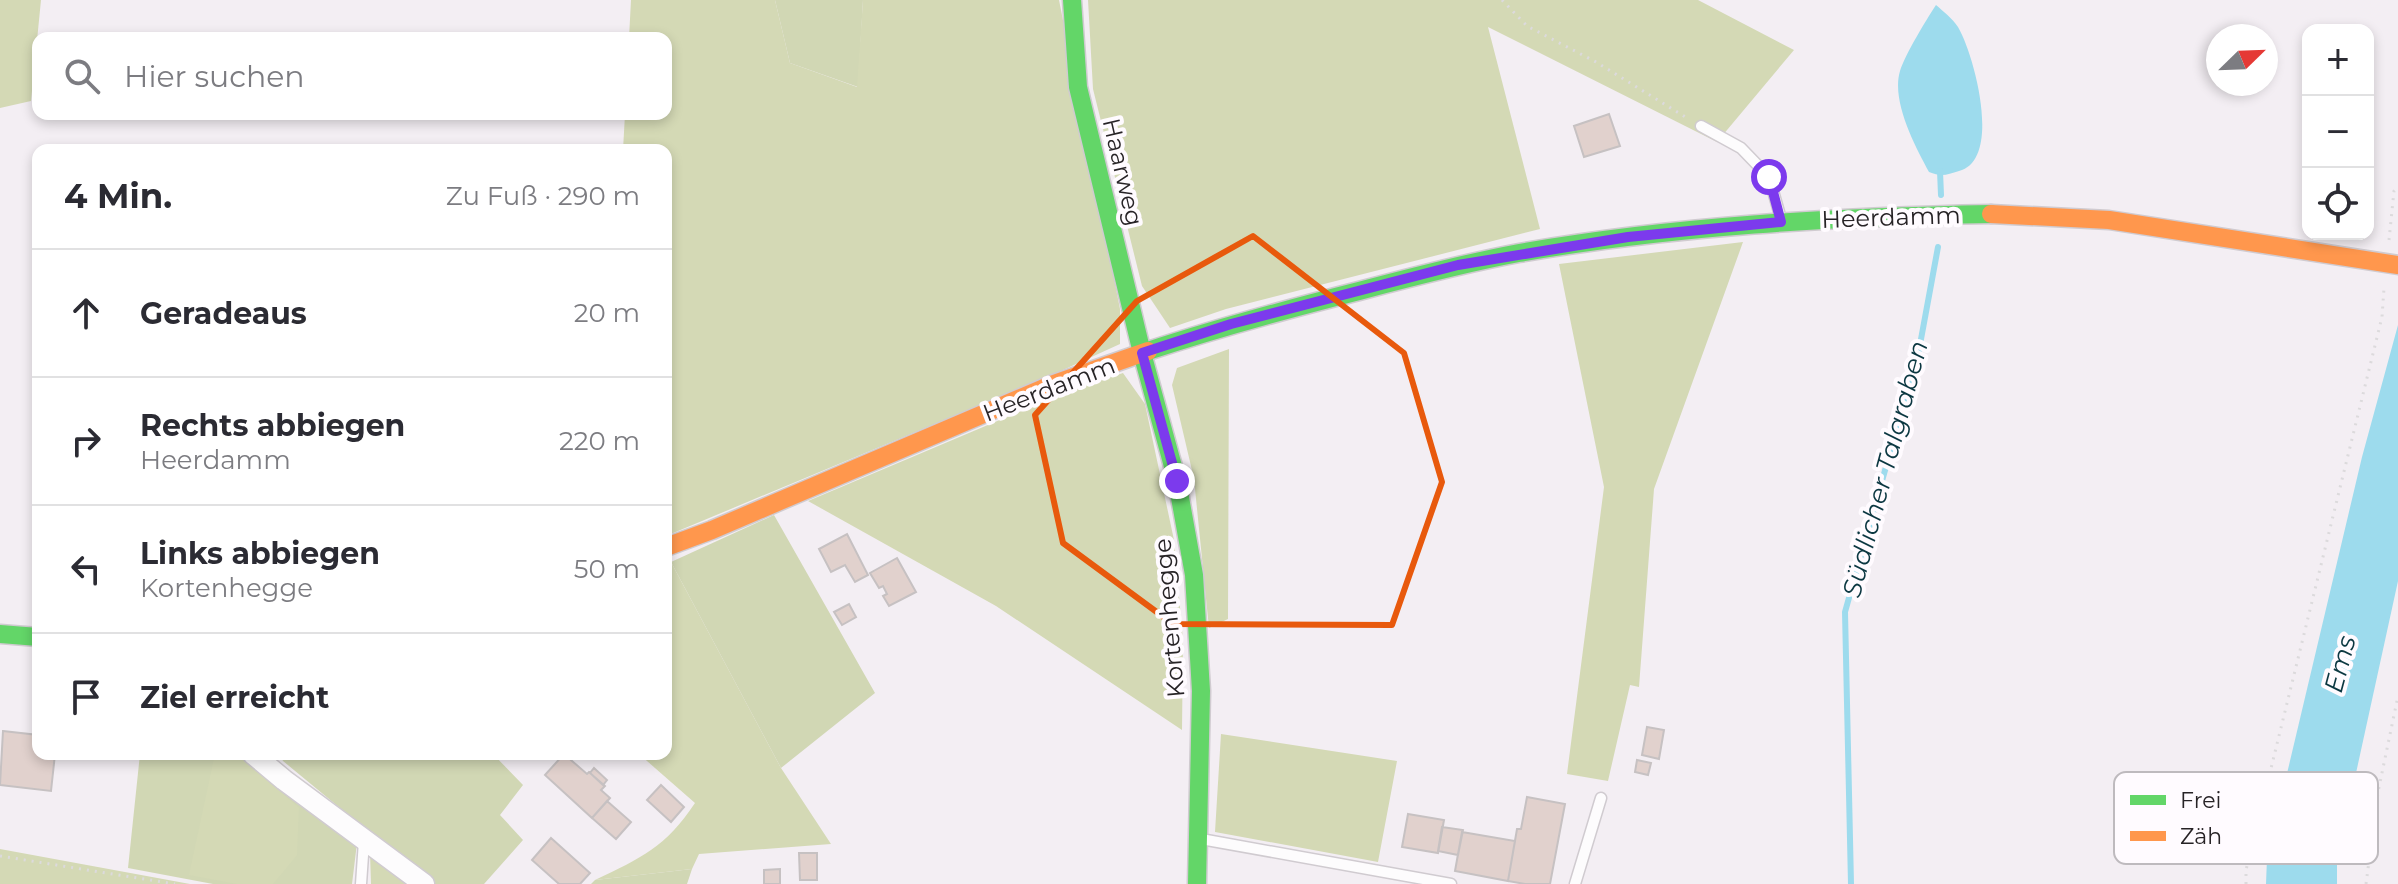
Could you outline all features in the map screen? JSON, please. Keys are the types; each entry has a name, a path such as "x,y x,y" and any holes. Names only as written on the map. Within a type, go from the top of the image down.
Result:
{"street":[{"name":"Haarweg","path":"1072,0 1078,87 1142,353"},
{"name":"Heerdamm","path":"672,544 1051,385 1231,324 1458,265 1628,237 1781,222 1996,214 2109,220 2393,264"},
{"name":"Kortenhegge","path":"1142,353 1177,481 1194,575 1201,691 1197,884"},
{"path":"0,634 32,637"},
{"path":"261,760 424,884"}],"lane":[{"path":"1701,126 1741,148 1769,177 1781,222"},
{"path":"1575,884 1601,798"},
{"path":"1199,838 1451,884"},
{"path":"361,884 364,841"}],"path":[{"path":"1502,0 1527,26 1596,62 1701,126"},
{"path":"2270,772 2382,317 2393,264 2394,191 2398,186"},
{"path":"2378,792 2398,696"},
{"path":"0,856 175,884"},
{"path":"2246,884 2247,864"},
{"path":"2366,884 2369,864"}],"highlighted area":[{"path":"1253,236 1404,353 1442,482 1392,625 1173,624 1063,543 1035,415 1137,301"}],"green space":[{"path":"0,0 41,0 38,32 32,32 31,101 0,108"},
{"path":"631,0 775,0 790,63 857,87 863,0 1059,0 1120,309 1120,344 672,533 672,144 623,144 625,120 672,120 672,32 629,32"},
{"path":"775,0 863,0 858,87 790,63"},
{"path":"1088,0 1698,0 1794,50 1717,142 1488,27 1540,229 1226,309 1170,328 1142,286 1093,89"},
{"path":"1743,242 1654,489 1639,687 1630,685 1608,781 1567,774 1604,487 1559,264"},
{"path":"1229,349 1228,619 1209,628 1194,479 1172,385 1177,368"},
{"path":"1123,373 1145,404 1174,540 1183,641 1182,730 996,606 808,501 1059,395"},
{"path":"774,515 875,693 781,768 672,562"},
{"path":"672,564 781,768 831,844 699,854 692,869 595,880 626,865 663,841 695,803 646,760 672,760"},
{"path":"1221,734 1397,761 1378,862 1215,832"},
{"path":"139,760 253,760 357,843 352,884 213,884 128,868"},
{"path":"214,760 244,760 299,808 297,855 273,884 237,884 189,875"},
{"path":"499,760 523,785 500,815 523,840 484,884 432,884 283,761"},
{"path":"0,849 190,884 0,884"},
{"path":"370,852 409,884 371,884"},
{"path":"692,869 687,884 591,884 595,880"}],"water":[{"path":"1936,5 1956,24 1964,40 1981,105 1980,148 1972,163 1944,175 1929,172 1917,149 1906,123 1898,83 1906,56"},
{"name":"Ems","path":"2398,325 2398,581 2356,772 2287,772 2362,457"},
{"path":"2267,864 2337,864 2337,884 2266,884"}],"building":[{"path":"1609,114 1620,146 1584,157 1574,126"},
{"path":"847,534 868,575 855,582 845,565 831,572 819,549"},
{"path":"897,558 916,592 889,606 883,596 887,594 883,586 879,588 870,573"},
{"path":"849,604 856,617 842,625 834,612"},
{"path":"1647,727 1664,730 1659,759 1642,755"},
{"path":"3,731 32,734 32,760 54,760 51,791 0,785"},
{"path":"559,760 571,760 605,786 601,790 610,798 592,818 545,775"},
{"path":"1637,760 1651,763 1648,775 1635,772"},
{"path":"594,768 607,780 603,785 590,773"},
{"path":"661,785 684,807 671,822 647,800"},
{"path":"1527,797 1565,804 1550,884 1508,881 1517,829 1521,829"},
{"path":"607,801 631,822 616,839 592,818"},
{"path":"1408,814 1444,820 1438,853 1402,847"},
{"path":"1442,827 1463,830 1458,855 1438,851"},
{"path":"1462,832 1515,841 1508,881 1455,871"},
{"path":"551,838 590,873 580,884 559,884 532,860"},
{"path":"799,853 817,853 817,880 800,880"},
{"path":"780,869 780,884 764,884 764,870"}],"waterway":[{"name":"Südlicher Talgraben","path":"1940,171 1941,195"},
{"name":"Südlicher Talgraben","path":"1851,884 1845,612 1919,350 1938,247"}],"traffic: fast":[{"path":"1072,0 1078,87 1142,353 1177,481 1194,575 1201,691 1197,884"},
{"path":"1148,351 1306,305 1439,270 1519,253 1636,236 1754,224 1991,214"},
{"path":"0,634 32,637"}],"traffic: slow":[{"path":"1991,214 2109,220 2398,265"},
{"path":"672,545 1051,385 1148,351"}],"route":[{"path":"1177,481 1142,353 1231,324 1458,265 1628,237 1781,222 1769,177"}]}
